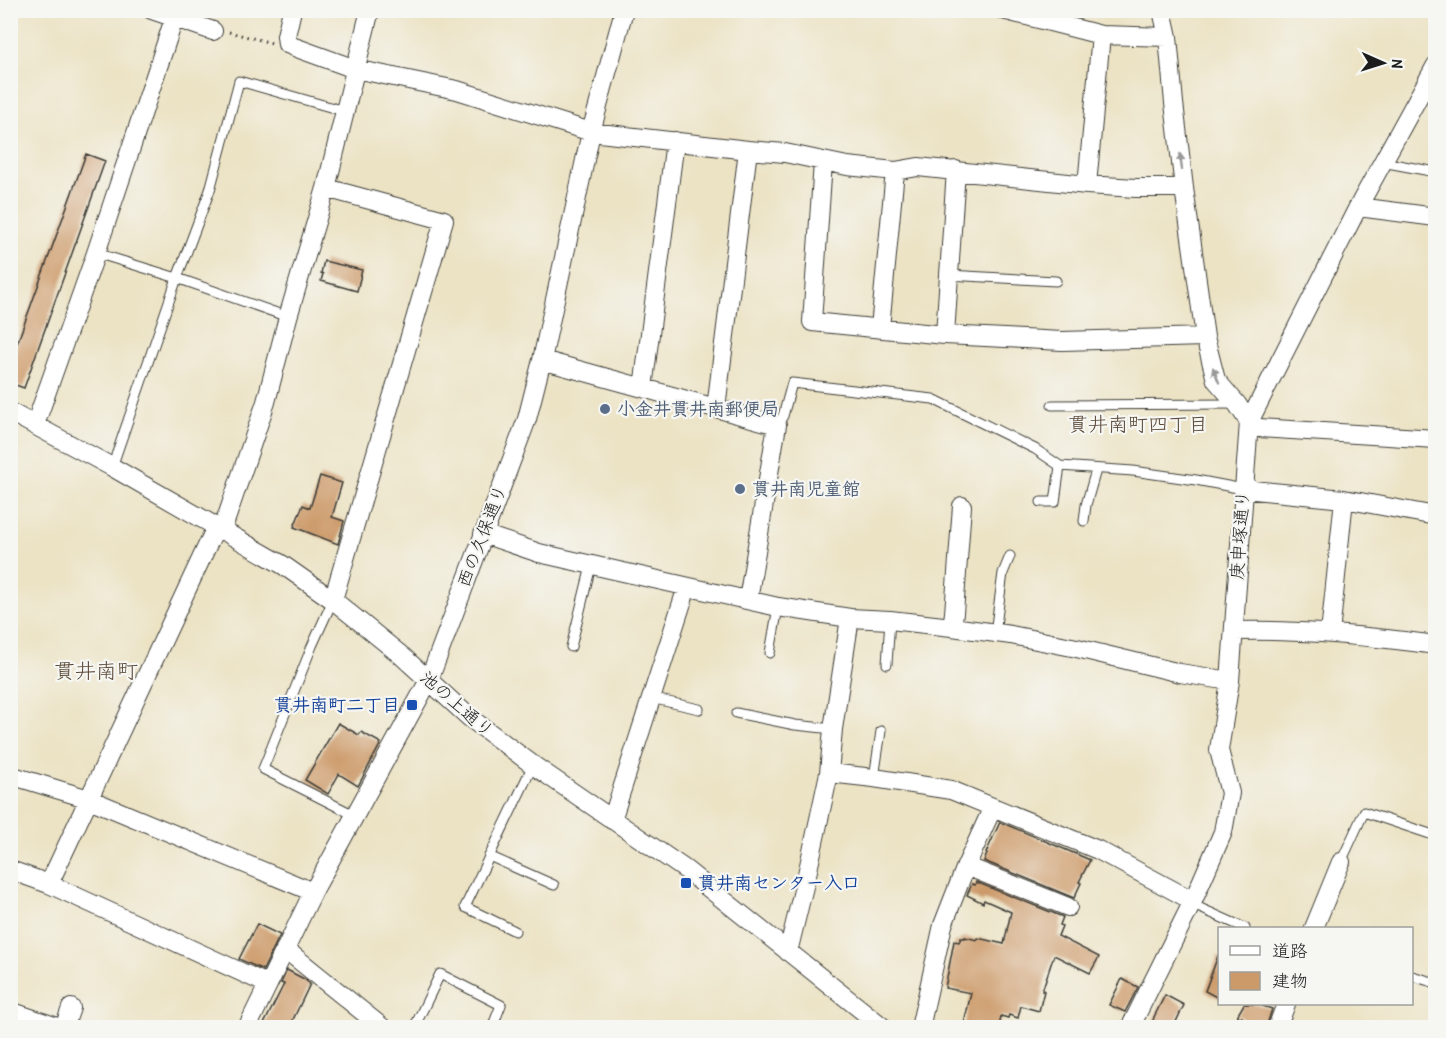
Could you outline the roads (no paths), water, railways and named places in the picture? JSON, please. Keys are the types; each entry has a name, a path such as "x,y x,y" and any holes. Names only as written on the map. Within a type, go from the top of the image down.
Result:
{"street":[{"path":"152,10 175,15 213,31"},
{"path":"292,10 286,36 287,44 356,69 457,90 591,132 785,153 847,166 895,171 918,167 1087,185 1184,188"},
{"path":"49,884 219,529 266,402 326,188 370,10"},
{"name":"西の久保通り","path":"247,1028 313,892 429,680 527,419 591,132 624,10"},
{"path":"1004,10 1101,35 1168,38"},
{"path":"1162,10 1168,38 1184,188 1205,337 1216,380 1249,422 1258,428 1436,439"},
{"path":"35,425 96,253 175,15"},
{"path":"1087,185 1101,35"},
{"name":"庚申塚通り","path":"1130,1028 1224,832 1230,793 1219,750 1230,681 1249,422 1382,162 1428,94 1436,65"},
{"path":"643,388 675,141"},
{"path":"716,408 748,150"},
{"path":"823,162 812,322 945,335 1062,341 1205,337"},
{"path":"945,335 956,170"},
{"path":"880,328 895,171"},
{"path":"326,188 444,220 333,600"},
{"path":"1358,207 1436,217"},
{"path":"542,360 777,425 748,600"},
{"name":"池の上通り","path":"10,412 112,467 283,566 333,600 402,656 470,718 533,765 686,870 880,1026"},
{"path":"1243,489 1344,499 1436,516"},
{"path":"1330,634 1344,499"},
{"path":"952,627 962,506"},
{"path":"483,534 539,553 591,566 778,607 850,618 890,620 995,633 1077,648 1180,673 1230,681"},
{"path":"612,820 687,587"},
{"path":"788,952 829,773 832,729 850,618"},
{"path":"1234,631 1261,630 1330,634 1436,645"},
{"path":"829,773 951,790 1098,850 1192,902"},
{"path":"10,775 89,800 313,892"},
{"path":"920,1028 943,925 966,866 993,807"},
{"path":"1314,927 1341,862"},
{"path":"966,866 1068,907"},
{"path":"10,870 49,884 267,984"},
{"path":"285,949 383,1028"},
{"path":"1277,1028 1286,1005"},
{"path":"10,1011 62,1028 71,1008"}],"lane":[{"path":"112,467 210,190 240,81 344,111"},
{"path":"1382,162 1436,172"},
{"path":"96,253 288,317"},
{"path":"948,275 1056,281"},
{"path":"777,425 783,416 792,383 933,399 1035,448 1060,466 1143,473 1243,489"},
{"path":"1052,405 1237,404"},
{"path":"1041,502 1055,502 1060,466"},
{"path":"1084,521 1096,470"},
{"path":"995,633 1003,573 1010,556"},
{"path":"571,647 591,566"},
{"path":"333,600 263,769 356,816"},
{"path":"770,653 778,607"},
{"path":"887,664 890,620"},
{"path":"651,698 699,709"},
{"path":"736,713 795,725 832,729"},
{"path":"874,778 881,731"},
{"path":"515,931 465,907 533,765"},
{"path":"1341,862 1364,812 1436,836"},
{"path":"489,856 554,885"},
{"path":"1192,902 1243,927"},
{"path":"414,1028 440,974 501,1005 492,1028"},
{"path":"1413,976 1436,983"}],"place":[{"name":"小金井貫井南郵便局","path":"605,409"},
{"name":"貫井南児童館","path":"740,489"},
{"name":"貫井南町二丁目","path":"412,705"},
{"name":"貫井南センター入口","path":"686,883"}],"district":[{"name":"貫井南町四丁目","path":"1138,424"},
{"name":"貫井南町","path":"96,671"}]}
